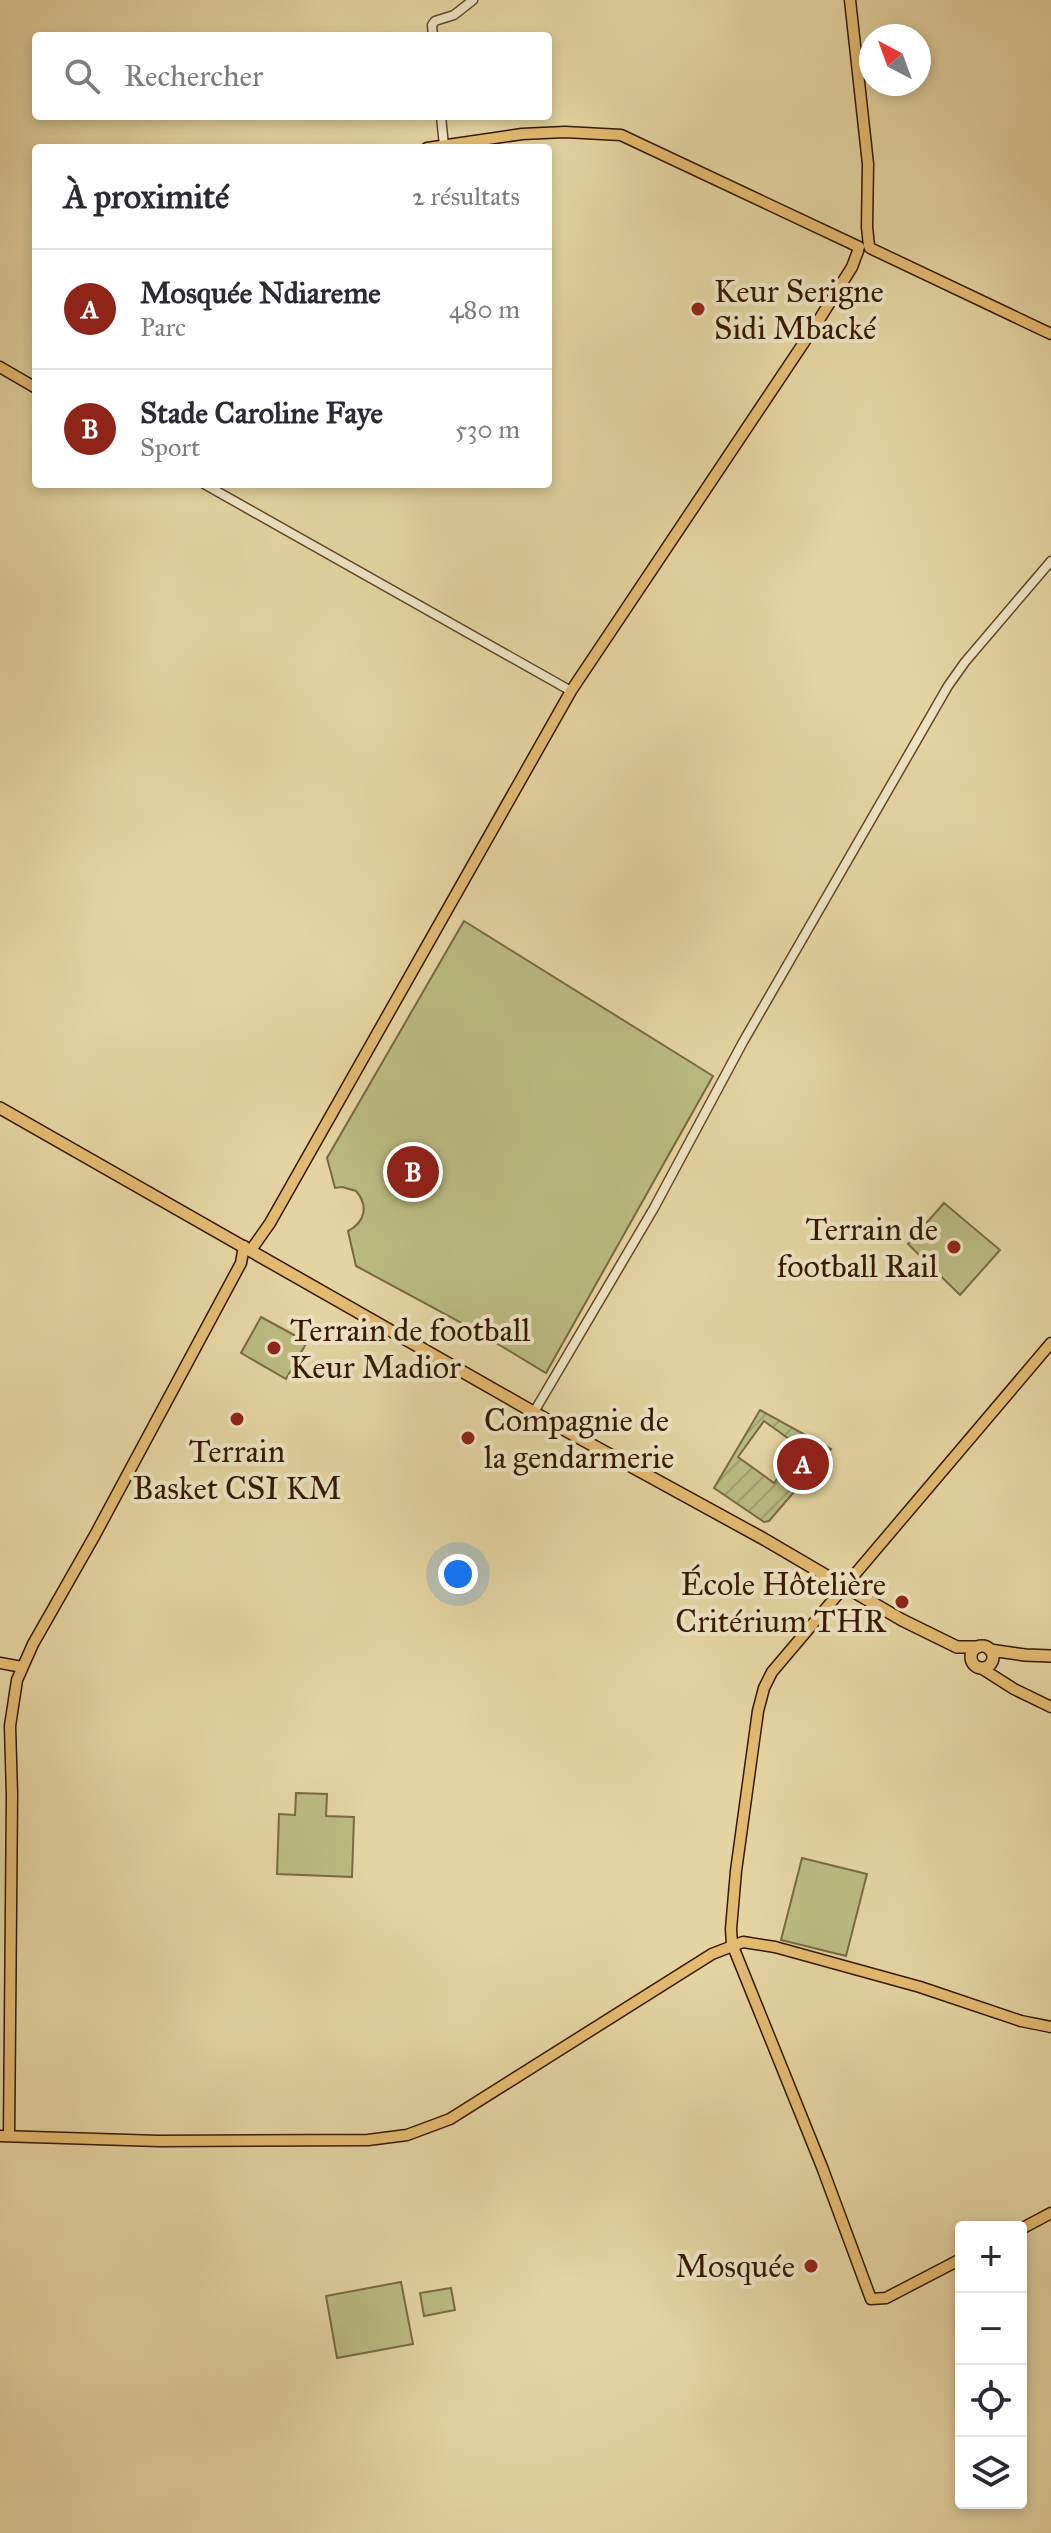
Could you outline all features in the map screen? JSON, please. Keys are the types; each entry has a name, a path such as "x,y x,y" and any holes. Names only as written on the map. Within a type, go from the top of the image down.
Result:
{"highway":[{"path":"0,1108 935,1638 984,1658 1005,1652 1051,1656"}],"main road":[{"path":"850,0 868,164 864,250 571,691 293,1182 241,1263 22,1667 12,1701 10,1726 12,1797 4,2136 309,2142 407,2135 450,2119 732,1944 753,1943 775,1947 920,1987 1021,2021 1051,2027"},
{"path":"457,144 522,134 565,132 621,135 1051,334"},
{"path":"0,367 32,386"},
{"path":"955,2262 886,2298 871,2299 822,2167 732,1944 736,1871 758,1711 772,1672 1051,1343"},
{"path":"984,1658 997,1678 1051,1707"},
{"path":"0,1663 22,1667"},
{"path":"1027,2226 1051,2213"}],"street":[{"path":"433,32 435,21 454,15 473,0"},
{"path":"441,120 444,144"},
{"path":"211,488 571,691"},
{"path":"534,1412 654,1208 743,1042 948,686 1051,561"}],"green space":[{"path":"464,921 713,1076 546,1373 471,1328 356,1266 348,1231 361,1218 363,1202 356,1191 335,1188 327,1158"},
{"name":"Terrain de football Rail","path":"944,1203 1000,1250 960,1295 908,1244"},
{"name":"Terrain de football Keur Madior","path":"261,1317 307,1342 286,1379 241,1353"},
{"path":"760,1410 831,1449 769,1521 764,1522 714,1488","holes":["764,1421 800,1447 774,1483 738,1457"]},
{"path":"296,1793 327,1794 326,1816 354,1817 352,1877 277,1874 279,1814 295,1815"},
{"path":"802,1858 867,1874 846,1956 781,1940"},
{"path":"401,2282 413,2344 337,2358 326,2296"},
{"path":"451,2288 455,2310 424,2316 420,2293"}],"place":[{"name":"Keur Serigne Sidi Mbacké","path":"698,309"},
{"name":"Stade Caroline Faye","path":"413,1172"},
{"name":"Terrain de football Rail","path":"954,1247"},
{"name":"Terrain de football Keur Madior","path":"274,1348"},
{"name":"Terrain Basket CSI KM","path":"237,1419"},
{"name":"Compagnie de la gendarmerie","path":"468,1438"},
{"name":"Mosquée Ndiareme","path":"803,1464"},
{"name":"École Hôtelière Critérium THR","path":"902,1602"},
{"name":"Mosquée","path":"811,2266"}]}
